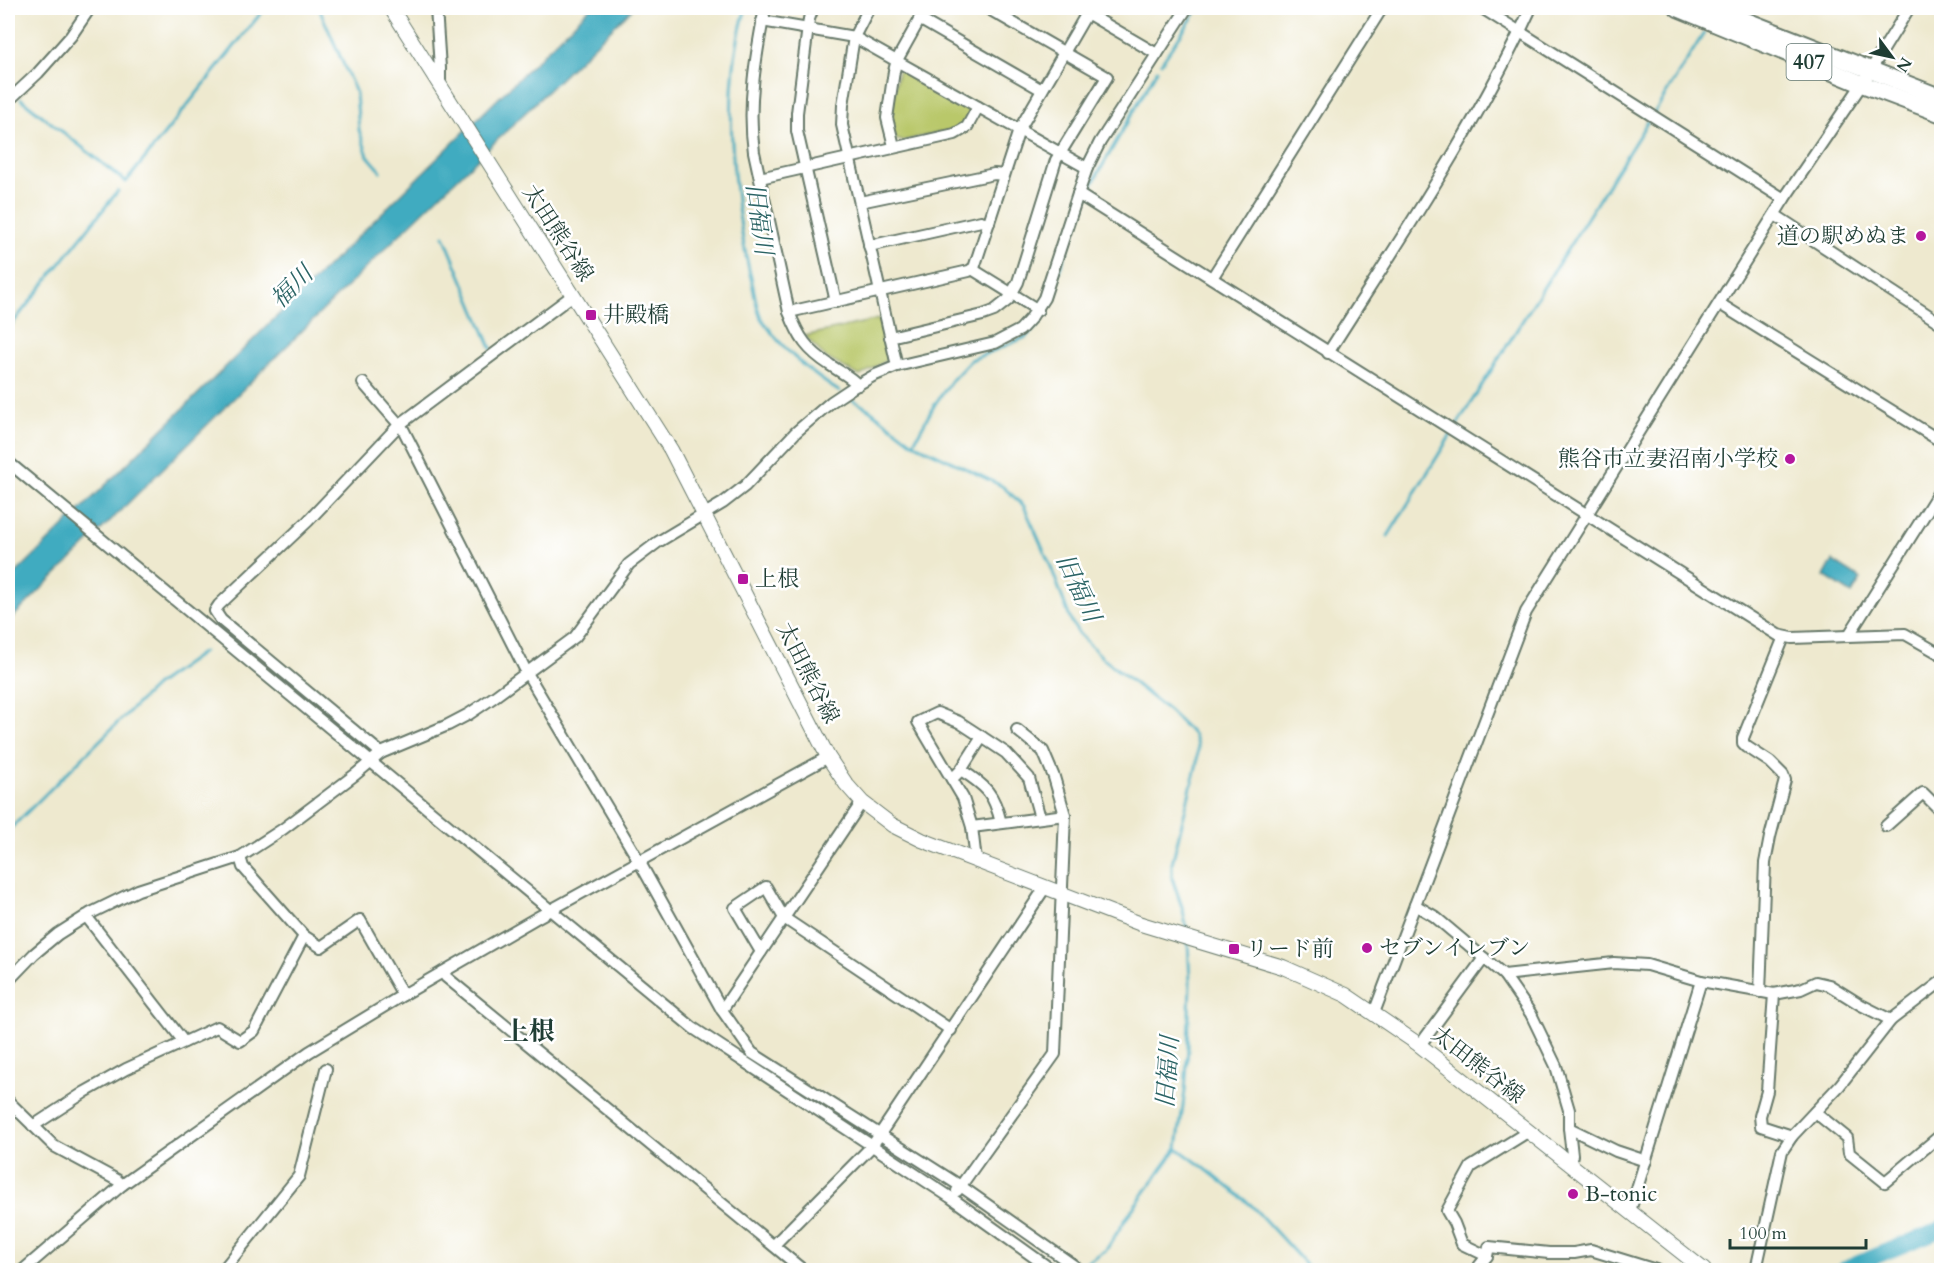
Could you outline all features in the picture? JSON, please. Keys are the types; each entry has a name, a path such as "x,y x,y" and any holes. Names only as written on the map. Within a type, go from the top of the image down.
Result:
{"highway":[{"name":"407","path":"1678,8 1866,77 1941,98"},
{"name":"407","path":"1713,8 1866,77 1941,114"}],"main road":[{"path":"391,8 440,84"},
{"name":"太田熊谷線","path":"440,84 671,450 828,757 846,784 862,802 892,825 922,840 1044,889 1141,924 1256,958 1317,981 1346,995 1420,1046 1704,1270"}],"street":[{"path":"8,101 38,73 71,36 90,8"},
{"path":"436,8 440,84"},
{"path":"765,8 751,109 751,128 789,312 797,333 806,346 829,365 853,379 855,387"},
{"path":"813,8 796,113 797,131 836,302"},
{"path":"869,8 854,37 842,125 897,366"},
{"path":"894,146 888,111 897,60 926,8"},
{"path":"890,337 983,315 1001,307 1012,294 1018,282 1059,153 1107,77 987,8"},
{"path":"8,981 34,954 58,934 86,916 138,890 240,857 283,829 381,753 469,714 575,637 629,564 658,542 723,503 745,486 796,432 831,402 873,376 897,366 995,344 1020,330 1038,310 1056,264 1087,168 1100,142 1187,8"},
{"path":"1212,278 1382,8"},
{"path":"1482,8 1784,199"},
{"path":"1328,353 1449,159 1531,8"},
{"path":"1374,1013 1526,612 1784,199 1866,77 1909,8"},
{"path":"789,312 972,269 977,264 1019,130 1065,51 1082,10 1157,54"},
{"path":"919,19 1042,90"},
{"path":"762,21 854,37 1087,168"},
{"path":"760,178 955,134 963,130 978,107"},
{"path":"860,202 994,174 1004,175"},
{"path":"1078,194 1328,353 1784,637 1905,634 1941,655"},
{"path":"1775,215 1941,324"},
{"path":"869,246 981,221 989,224"},
{"path":"972,269 1038,310"},
{"path":"381,753 221,620 215,611 308,521 399,425 573,295"},
{"path":"1720,304 1941,442"},
{"path":"363,383 399,425 527,673 639,861 722,1010 752,1053 962,1187 1080,1270"},
{"path":"8,462 693,1029 950,1197 1051,1270"},
{"path":"1849,635 1941,487"},
{"path":"1760,992 1765,863 1785,780 1770,762 1743,743 1743,738 1784,637"},
{"path":"976,861 972,827 963,798 918,722 938,713 959,722 1006,753 1029,778 1040,818"},
{"path":"950,1197 962,1187 1055,1054 1065,814 1054,777 1043,751 1017,730"},
{"path":"952,779 961,770 982,737"},
{"path":"23,1270 122,1185 309,1052 404,994 549,911 828,757"},
{"path":"961,770 984,785 997,806 1001,823"},
{"path":"1886,826 1923,794 1941,812"},
{"path":"722,1010 862,802"},
{"path":"972,827 1065,814"},
{"path":"240,857 243,867 304,936 321,947 360,920 404,994"},
{"path":"761,952 735,908 766,887 784,918 951,1030"},
{"path":"774,1245 872,1146 1044,889"},
{"path":"1415,905 1434,916 1504,975 1531,1014 1556,1066 1569,1110 1572,1155 1570,1164"},
{"path":"86,916 184,1042"},
{"path":"33,1126 85,1092 126,1069 217,1027 240,1041 254,1031 304,936"},
{"path":"1420,1046 1484,958"},
{"path":"1504,975 1614,963 1647,965 1701,981 1774,994 1801,989 1816,982 1829,985 1891,1020"},
{"path":"443,972 803,1270"},
{"path":"1630,1211 1701,981"},
{"path":"1756,1270 1782,1151 1792,1136 1840,1085 1891,1020 1941,981"},
{"path":"1774,994 1767,1091 1760,1116 1761,1126 1792,1136"},
{"path":"223,1270 299,1176 326,1069"},
{"path":"8,1101 54,1146 117,1180 122,1185"},
{"path":"1815,1112 1847,1138 1849,1153 1885,1182 1941,1134"},
{"path":"1569,1128 1616,1151 1646,1161"},
{"path":"1487,1256 1462,1244 1447,1210 1471,1167 1529,1131"},
{"path":"1476,1270 1487,1256 1489,1248 1549,1253 1592,1250 1656,1270"}],"green space":[{"path":"903,68 968,107 970,112 963,124 956,129 902,141 895,139 891,117 898,71"},
{"path":"879,319 889,359 860,376 826,358 805,336"}],"water":[{"path":"590,8 633,8 392,242 8,622 8,581"},
{"path":"1833,561 1861,579 1852,594 1824,576"}],"waterway":[{"path":"21,99 126,182 265,8"},
{"path":"319,8 356,93 359,130 368,156 381,171"},
{"name":"旧福川","path":"746,8 738,39 734,71 732,141 738,210 757,307 762,320 787,350 840,392"},
{"path":"1161,63 1199,8"},
{"path":"1654,113 1704,33"},
{"path":"914,442 935,404 952,380 971,360 1026,337 1039,324 1091,186 1157,70"},
{"path":"1455,428 1650,118"},
{"path":"8,329 118,191"},
{"path":"444,236 492,350"},
{"name":"旧福川","path":"846,396 870,410 913,443 1002,486 1024,506 1051,567 1071,621 1079,634 1104,659 1169,711 1194,735 1198,748 1197,763 1172,863 1172,878 1183,910 1187,932"},
{"path":"1388,536 1452,433"},
{"path":"8,831 155,686 203,652"},
{"name":"旧福川","path":"1081,1268 1106,1250 1177,1148 1188,1048 1190,981 1188,942"},
{"path":"1177,1148 1251,1205 1311,1270"},
{"path":"1842,1270 1942,1229"}],"place":[{"name":"道の駅めぬま","path":"1921,236"},
{"name":"井殿橋","path":"591,315"},
{"name":"熊谷市立妻沼南小学校","path":"1790,459"},
{"name":"上根","path":"743,579"},
{"name":"セブンイレブン","path":"1367,948"},
{"name":"リード前","path":"1234,949"},
{"name":"B-tonic","path":"1573,1194"}],"district":[{"name":"上根","path":"529,1031"}],"water label":[{"name":"福川","path":"292,287"}]}
